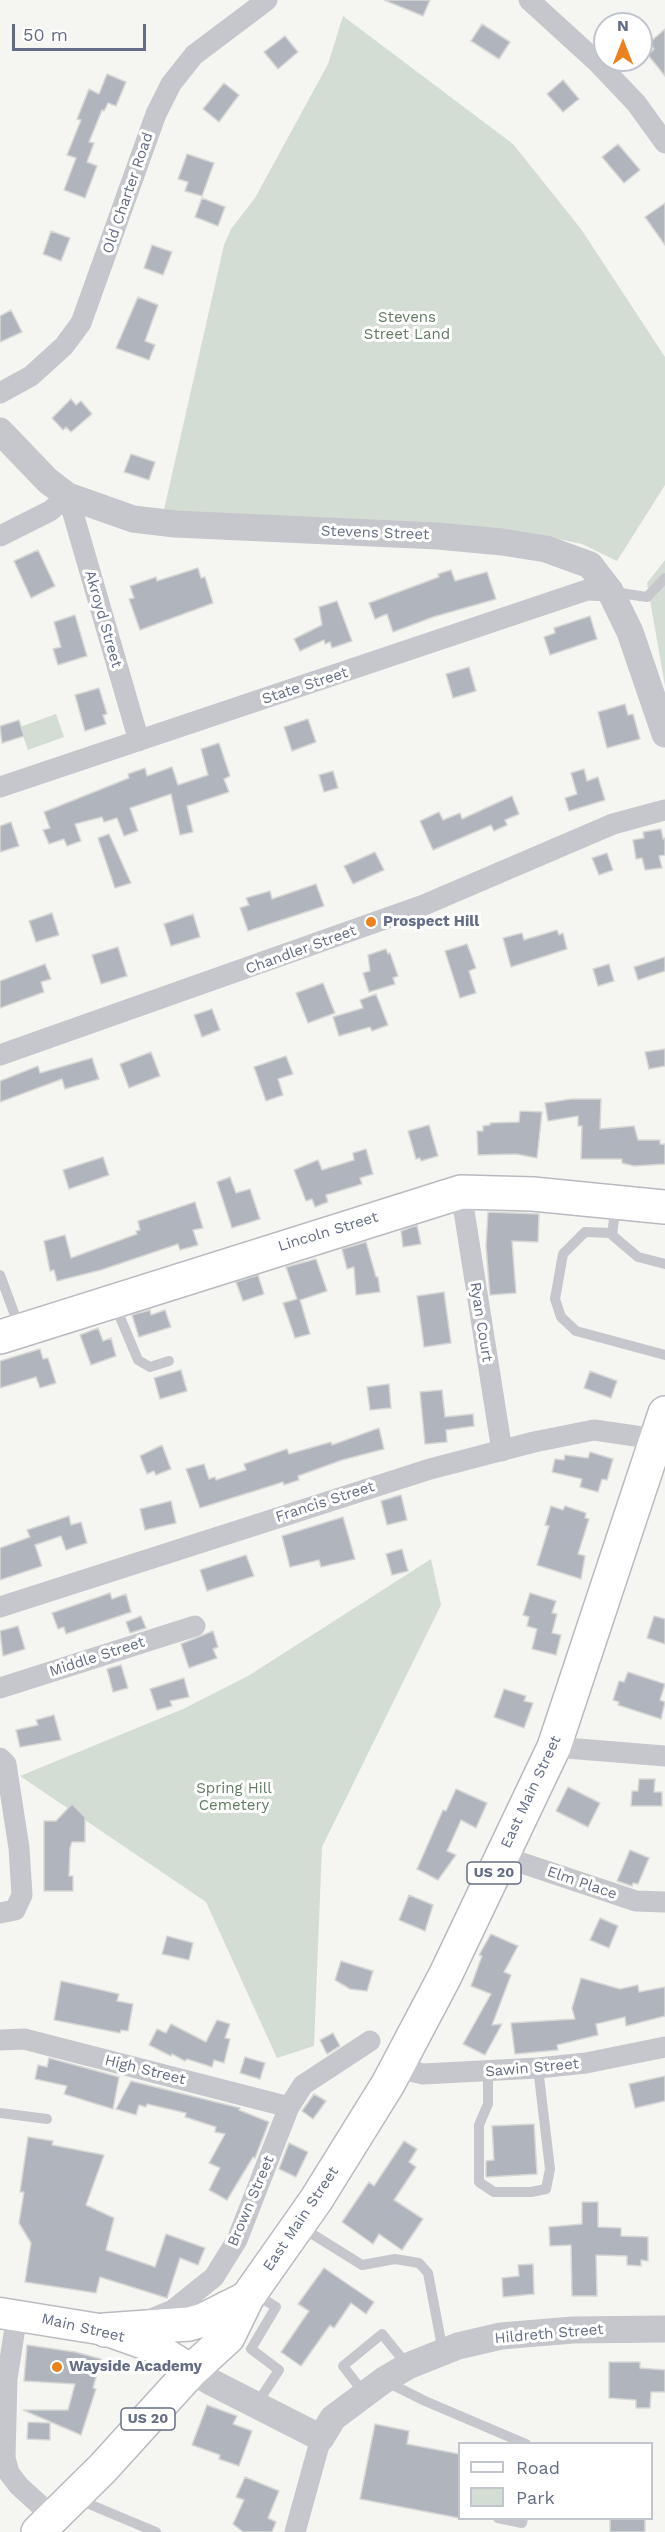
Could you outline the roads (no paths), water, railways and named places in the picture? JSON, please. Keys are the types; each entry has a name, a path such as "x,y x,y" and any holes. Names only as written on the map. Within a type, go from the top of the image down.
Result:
{"main road":[{"name":"Lincoln Street","path":"10,1334 461,1192 533,1194 665,1207"},
{"name":"East Main Street","path":"192,2370 228,2337 242,2299 298,2225 397,2068 445,1976 554,1746 661,1426"},
{"path":"105,2330 189,2324 203,2320 242,2299"},
{"name":"Main Street","path":"9,2314 105,2330 158,2349 192,2370"},
{"name":"US 20","path":"55,2516 192,2370"}],"street":[{"name":"Old Charter Road","path":"0,393 31,376 64,346 81,322 156,114 171,84 194,55 267,0"},
{"path":"529,0 561,26 613,78 636,103 665,143"},
{"name":"Stevens Street","path":"0,431 48,481 68,496 133,519 175,524 438,536 546,549 590,565 610,591 630,632 661,707 665,734"},
{"path":"0,536 50,511 68,496"},
{"name":"Akroyd Street","path":"68,496 139,741"},
{"name":"State Street","path":"0,787 586,590 610,591"},
{"name":"Chandler Street","path":"0,1055 424,905 613,824 665,810"},
{"name":"Ryan Court","path":"461,1192 502,1451"},
{"name":"Francis Street","path":"0,1607 430,1469 594,1430 661,1426"},
{"name":"Middle Street","path":"0,1688 195,1626"},
{"path":"554,1746 665,1756"},
{"path":"0,1758 6,1764 19,1848 21,1895 15,1910 0,1913"},
{"name":"Elm Place","path":"501,1856 636,1901 665,1902"},
{"name":"High Street","path":"0,2040 24,2039 289,2107"},
{"name":"Brown Street","path":"105,2330 135,2325 173,2310 214,2277 237,2240 289,2107 303,2085 370,2041"},
{"name":"Sawin Street","path":"397,2068 423,2074 488,2072 586,2063 665,2047"},
{"path":"9,2314 5,2458 9,2473 19,2486 55,2516"},
{"name":"Hildreth Street","path":"321,2438 333,2418 374,2387 408,2366 442,2352 501,2336 573,2330 665,2329"},
{"name":"Main Street","path":"192,2370 321,2438"},
{"path":"295,2532 321,2438"}],"lane":[{"path":"610,591 648,597 665,578"},
{"path":"612,1233 616,1201"},
{"path":"665,1264 638,1257 612,1233 585,1232 563,1254 555,1299 561,1317 576,1331 665,1356"},
{"path":"0,1275 10,1334"},
{"path":"113,1300 138,1360 150,1367 170,1361"},
{"path":"488,2072 488,2104 479,2126 479,2182 494,2192 531,2192 546,2189 550,2169 538,2068"},
{"path":"0,2113 47,2119"},
{"path":"298,2225 362,2265 395,2259 419,2262 428,2273 442,2352"},
{"path":"242,2299 276,2307 251,2349 279,2370 256,2405"},
{"path":"408,2366 382,2334 343,2366 374,2387 425,2401 521,2442"},
{"path":"55,2516 156,2532"},
{"path":"508,2520 522,2523 523,2520"}],"place":[{"name":"Prospect Hill","path":"371,922"},
{"name":"Wayside Academy","path":"57,2367"}],"park label":[{"name":"Stevens Street Land","path":"407,326"},
{"name":"Spring Hill Cemetery","path":"234,1798"}]}
